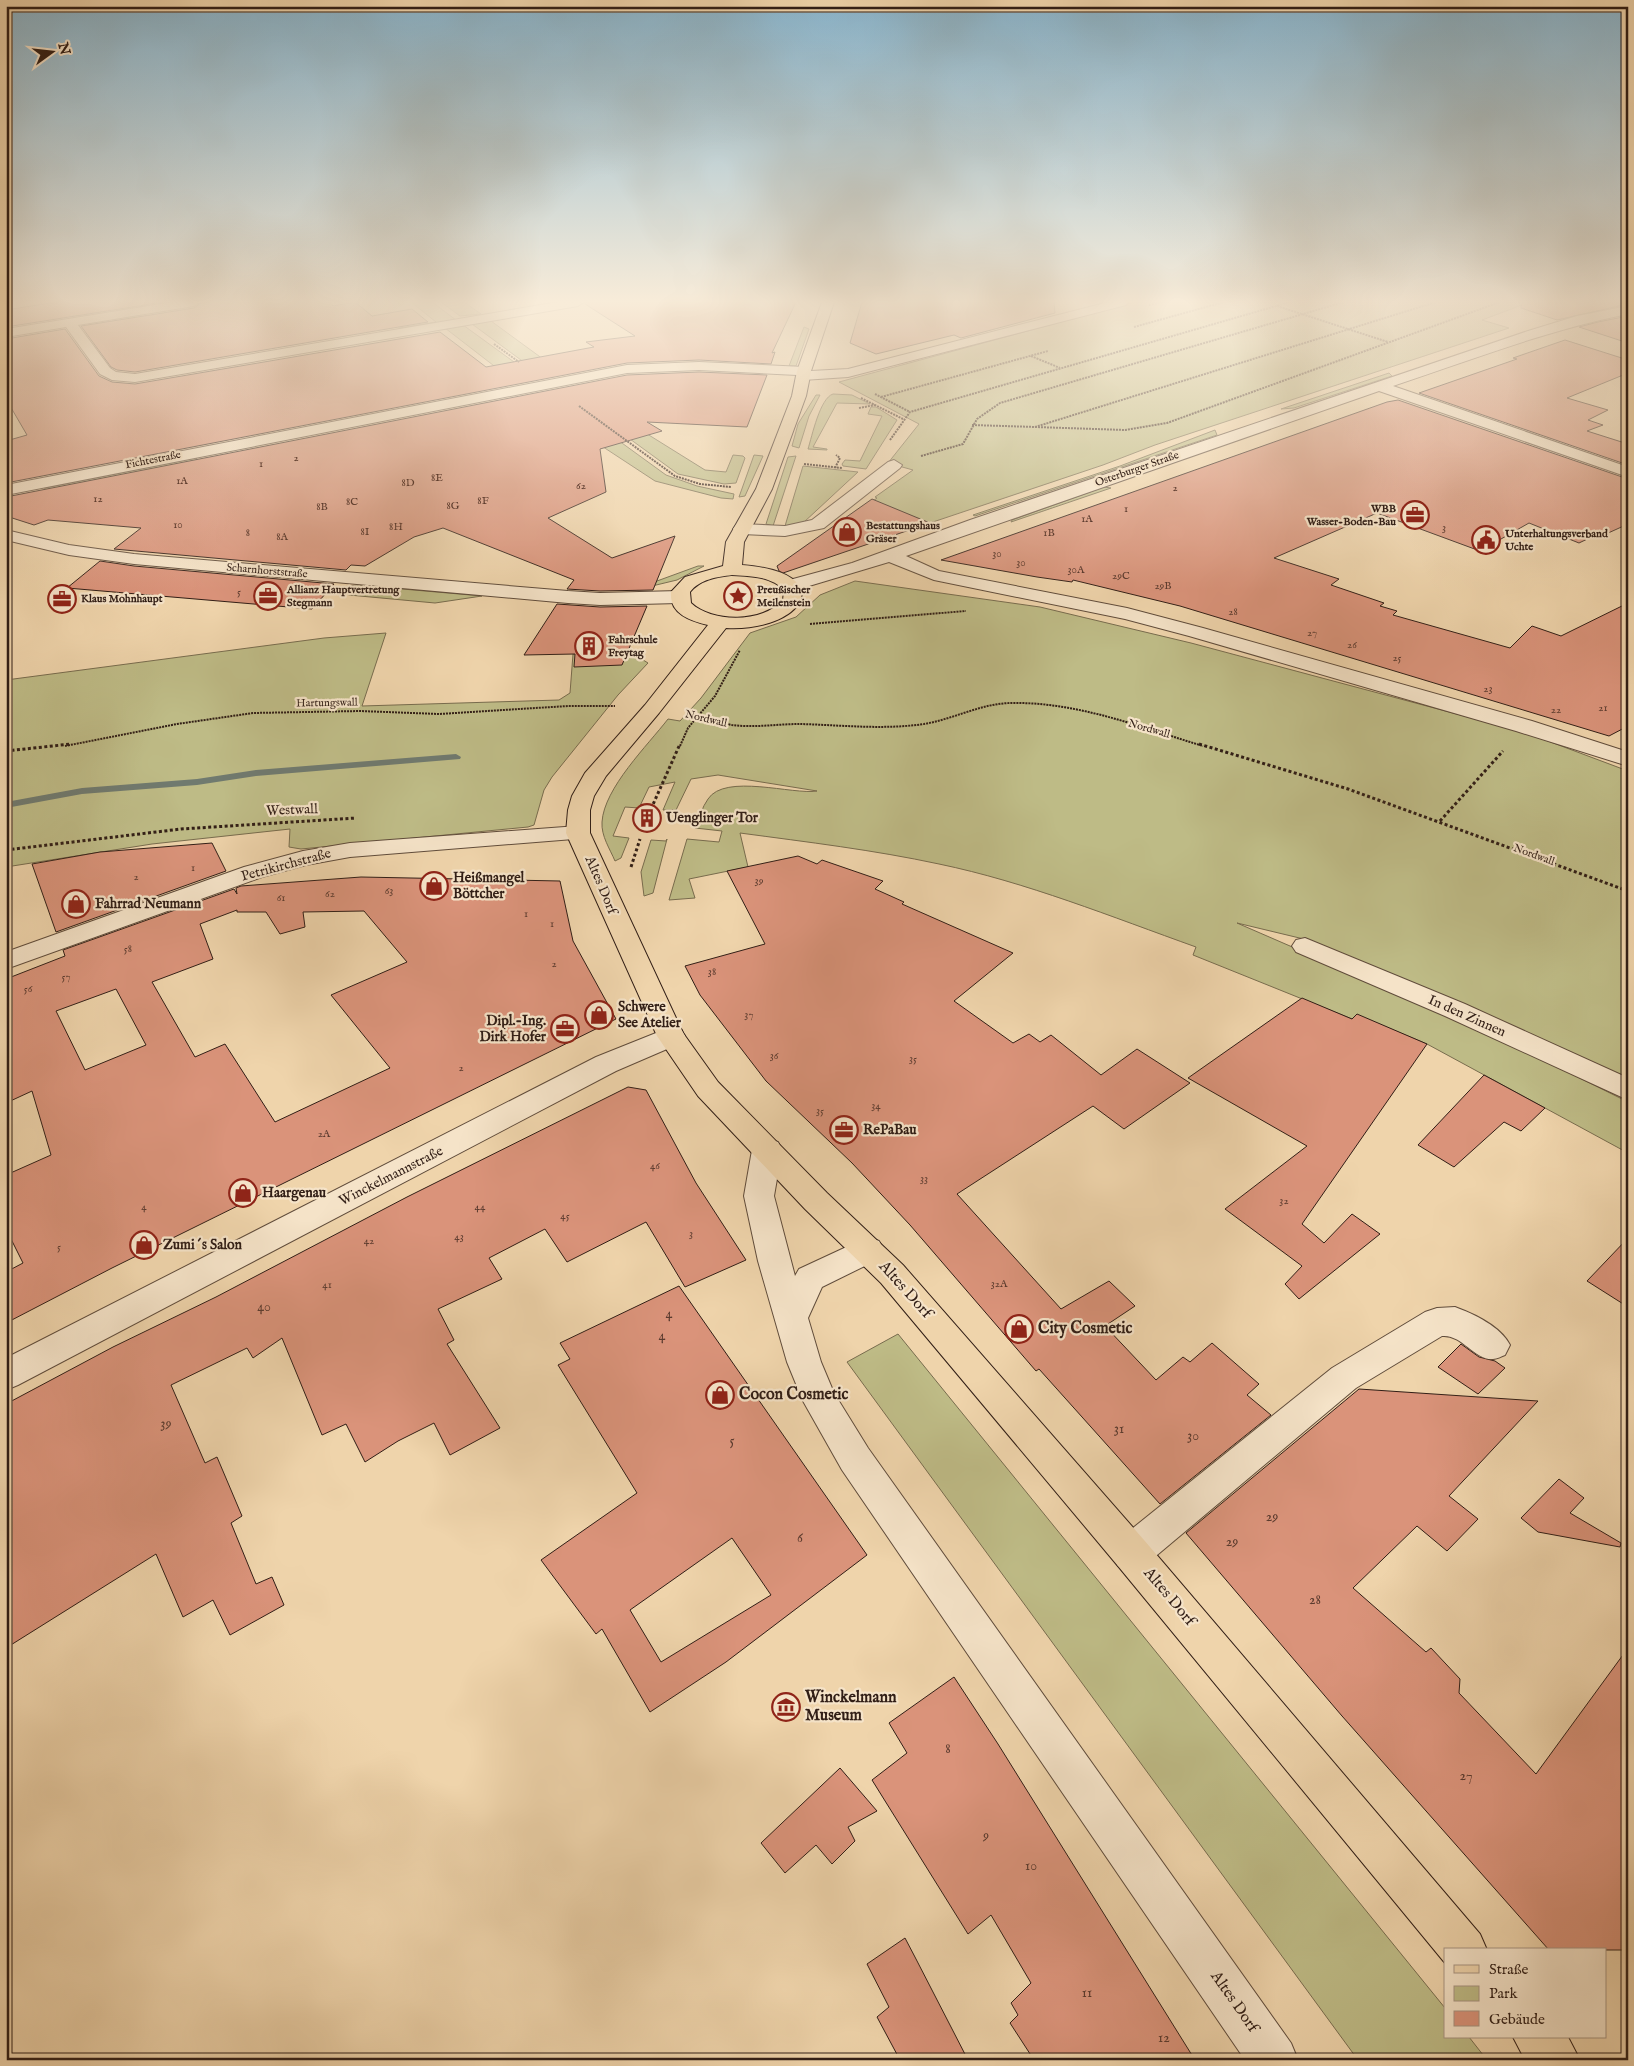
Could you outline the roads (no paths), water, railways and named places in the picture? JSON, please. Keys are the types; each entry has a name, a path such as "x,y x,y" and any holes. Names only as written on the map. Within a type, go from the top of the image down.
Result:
{"main road":[{"path":"732,570 735,542 764,489 787,424 799,398"},
{"path":"732,570 766,573 780,578 789,586 793,594 791,602 784,610 757,620 721,622 695,615 681,603 680,597 682,589 696,579 716,572 732,570"},
{"name":"Altes Dorf","path":"721,622 590,783 579,810 578,833 617,922 671,1036 708,1090 892,1274 1131,1553 1462,1948"},
{"path":"1538,2038 1556,2060"}],"street":[{"name":"Fichtestraße","path":"6,490 470,398"},
{"name":"Osterburger Straße","path":"789,586 824,578 1342,398"},
{"path":"1414,398 1628,472"},
{"path":"1611,466 1628,459"},
{"path":"742,529 786,531 818,524 888,470"},
{"name":"Scharnhorststraße","path":"6,535 87,553 174,563 568,597 680,597"},
{"path":"889,555 934,575 1127,614 1524,726 1628,759"},
{"name":"Petrikirchstraße","path":"6,961 253,872 303,858 350,850 578,833"},
{"name":"In den Zinnen","path":"1305,946 1455,1010 1628,1090"},
{"name":"Winckelmannstraße","path":"6,1376 606,1064 671,1036"},
{"name":"Altes Dorf","path":"767,1150 759,1196 774,1261 792,1316 804,1362 820,1401 855,1460 1274,2060"},
{"name":"Altes Dorf","path":"792,1316 810,1278 868,1250"},
{"path":"1131,1553 1344,1378 1419,1332 1438,1322 1455,1321 1493,1345"}],"waterway":[{"path":"6,805 82,791 197,782 256,773 456,757"}],"place":[{"name":"WBB Wasser-Boden-Bau","path":"1415,515"},
{"name":"Bestattungshaus Gräser","path":"847,532"},
{"name":"Unterhaltungsverband Uchte","path":"1486,540"},
{"name":"Allianz Hauptvertretung Stegmann","path":"268,596"},
{"name":"Preußischer Meilenstein","path":"738,596"},
{"name":"Klaus Mohnhaupt","path":"62,599"},
{"name":"Fahrschule Freytag","path":"589,646"},
{"name":"Uenglinger Tor","path":"647,818"},
{"name":"Heißmangel Böttcher","path":"434,886"},
{"name":"Fahrrad Neumann","path":"76,904"},
{"name":"Schwere See Atelier","path":"599,1015"},
{"name":"Dipl.-Ing. Dirk Hofer","path":"565,1029"},
{"name":"RePaBau","path":"844,1130"},
{"name":"Haargenau","path":"243,1193"},
{"name":"Zumi´s Salon","path":"144,1245"},
{"name":"City Cosmetic","path":"1019,1329"},
{"name":"Cocon Cosmetic","path":"720,1395"},
{"name":"Winckelmann Museum","path":"786,1707"}]}
